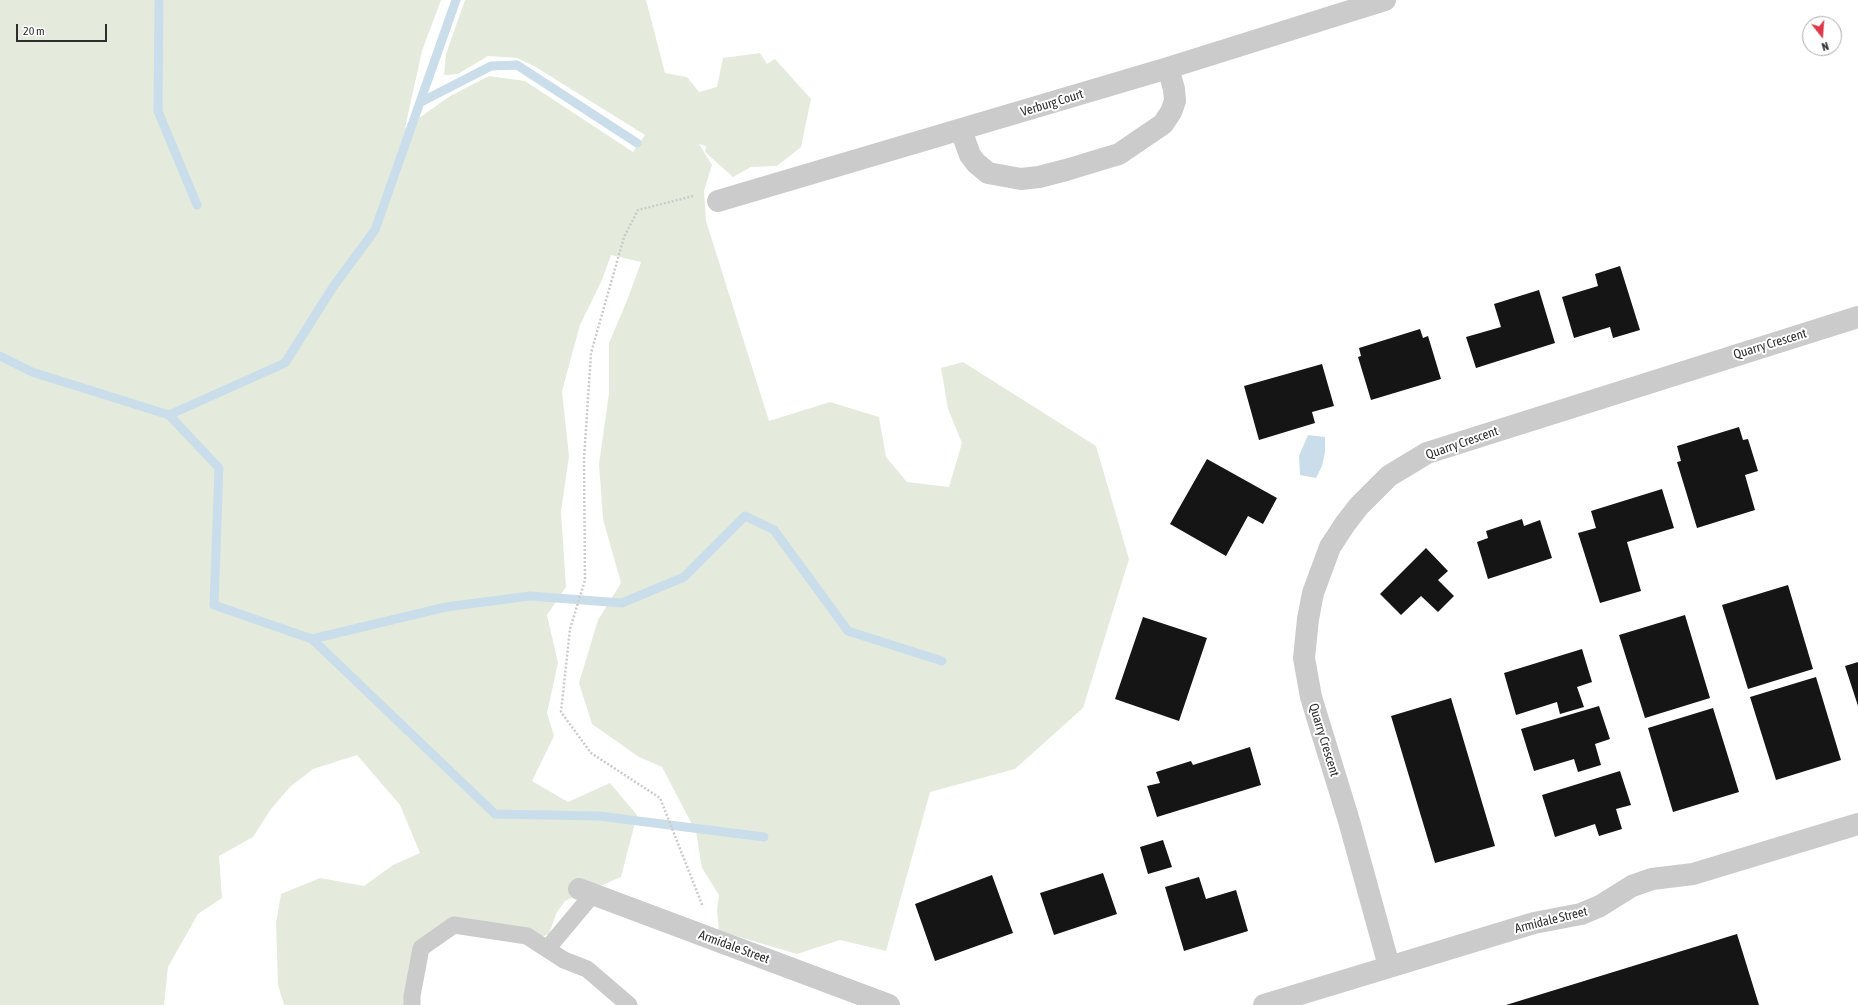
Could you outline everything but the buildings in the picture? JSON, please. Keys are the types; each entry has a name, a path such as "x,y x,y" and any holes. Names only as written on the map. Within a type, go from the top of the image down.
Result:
{"street":[{"name":"Verburg Court","path":"718,201 1168,68 1385,0"},
{"path":"961,130 970,155 976,163 988,173 1021,179 1039,177 1066,170 1119,154 1163,124 1171,112 1175,101 1174,89 1168,68"},
{"name":"Quarry Crescent","path":"1389,966 1349,821 1311,697 1304,658 1307,625 1313,593 1330,547 1345,524 1359,506 1389,476 1427,453 1858,317"},
{"name":"Armidale Street","path":"1264,1005 1534,923 1581,914 1600,906 1637,883 1652,879 1693,874 1858,824"},
{"name":"Armidale Street","path":"586,892 889,1005"}],"lane":[{"path":"547,949 586,892"},
{"path":"412,1005 412,996 421,948 454,925 527,936 564,960 587,969 629,1005"}],"path":[{"path":"696,933 704,907 660,798 591,753 561,712 572,620 585,580 584,459 591,353 624,237 638,210 694,196 718,201"}],"green space":[{"path":"0,0 441,0 422,51 405,128 450,96 489,76 525,81 633,152 645,135 534,66 517,58 488,56 458,74 444,75 446,54 465,0 646,0 665,73 687,77 699,92 717,87 723,58 760,53 767,64 775,59 811,99 801,147 777,166 751,167 733,177 705,152 706,146 699,144 712,165 704,191 706,221 769,421 830,402 879,417 886,457 907,482 949,487 962,443 948,409 941,368 963,362 1096,446 1129,559 1083,708 1015,769 930,792 886,951 840,940 797,954 719,931 717,910 719,895 702,868 696,832 662,767 639,757 592,724 579,683 598,620 621,583 603,519 599,464 609,393 609,343 641,262 611,255 602,280 580,325 562,391 569,456 561,512 566,587 547,615 558,663 547,713 554,736 532,781 568,802 610,783 637,815 621,877 565,901 557,912 549,934 534,940 454,925 421,948 411,1005 284,1005 278,985 276,924 281,894 320,878 364,886 393,865 420,853 400,805 357,755 313,769 290,787 271,809 253,837 219,856 222,898 198,914 168,967 164,1005 0,1005"}],"water":[{"path":"1308,435 1325,437 1325,452 1322,466 1316,478 1300,475 1299,456"}],"waterway":[{"path":"159,0 158,111 197,205"},
{"path":"0,356 32,372 169,415 285,363 333,287 375,230 456,0"},
{"path":"421,102 491,66 517,65 637,143"},
{"path":"169,415 219,468 214,605 312,639 495,814 599,816 764,837"},
{"path":"312,639 446,607 530,596 622,603 684,577 745,516 774,530 848,631 942,661"}]}
